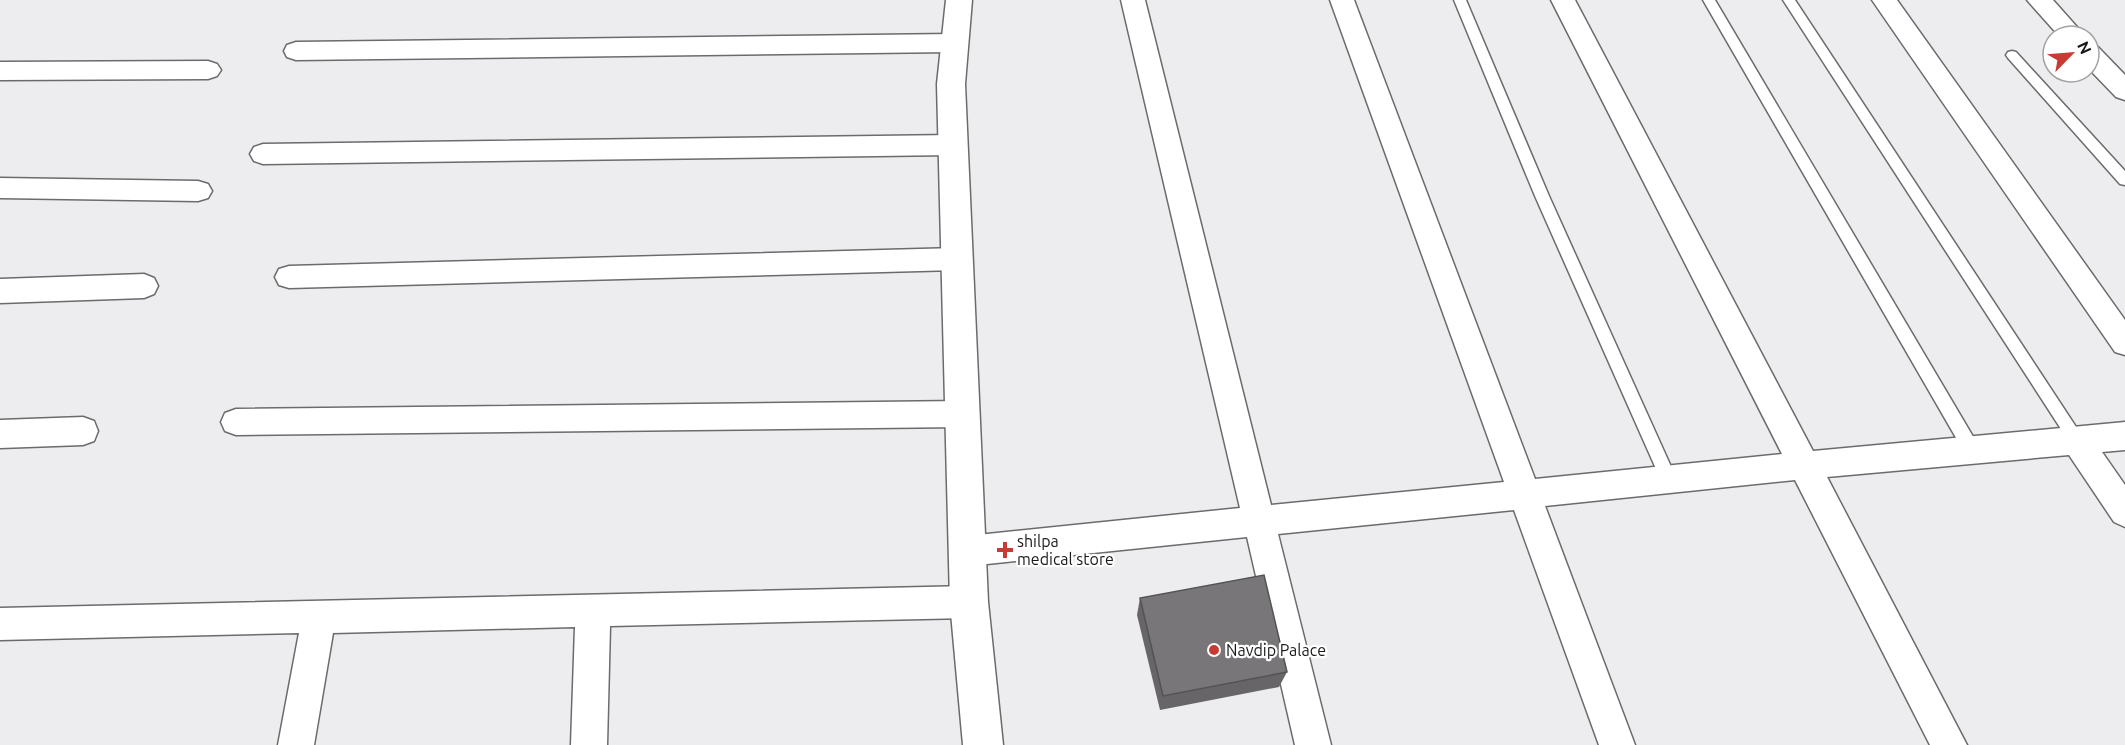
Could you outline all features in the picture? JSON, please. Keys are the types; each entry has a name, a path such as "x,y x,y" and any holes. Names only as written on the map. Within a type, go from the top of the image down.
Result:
{"street":[{"path":"959,0 951,84 969,602 983,745"},
{"path":"1133,0 1313,745"},
{"path":"1342,0 1617,745"},
{"path":"1563,0 1949,745"},
{"path":"1884,0 2125,343"},
{"path":"2039,0 2062,24"},
{"path":"296,51 954,43"},
{"path":"2101,66 2125,91"},
{"path":"0,71 208,70"},
{"path":"263,154 953,145"},
{"path":"0,188 198,191"},
{"path":"289,277 957,259"},
{"path":"0,291 144,286"},
{"path":"236,422 962,414"},
{"path":"0,435 83,431"},
{"path":"968,551 1804,466 2125,436"},
{"path":"2077,441 2125,512"},
{"path":"0,624 969,602"},
{"path":"589,745 593,610"},
{"path":"296,745 319,617"}],"lane":[{"path":"1460,0 1542,196 1669,480"},
{"path":"1709,0 1972,450"},
{"path":"1789,0 2077,441"},
{"path":"2012,55 2125,180"}],"building":[{"name":"Navdip Palace","path":"1264,575 1287,672 1163,696 1140,598"}],"place":[{"name":"shilpa medical store","path":"1005,550"},
{"name":"Navdip Palace","path":"1214,650"}]}
